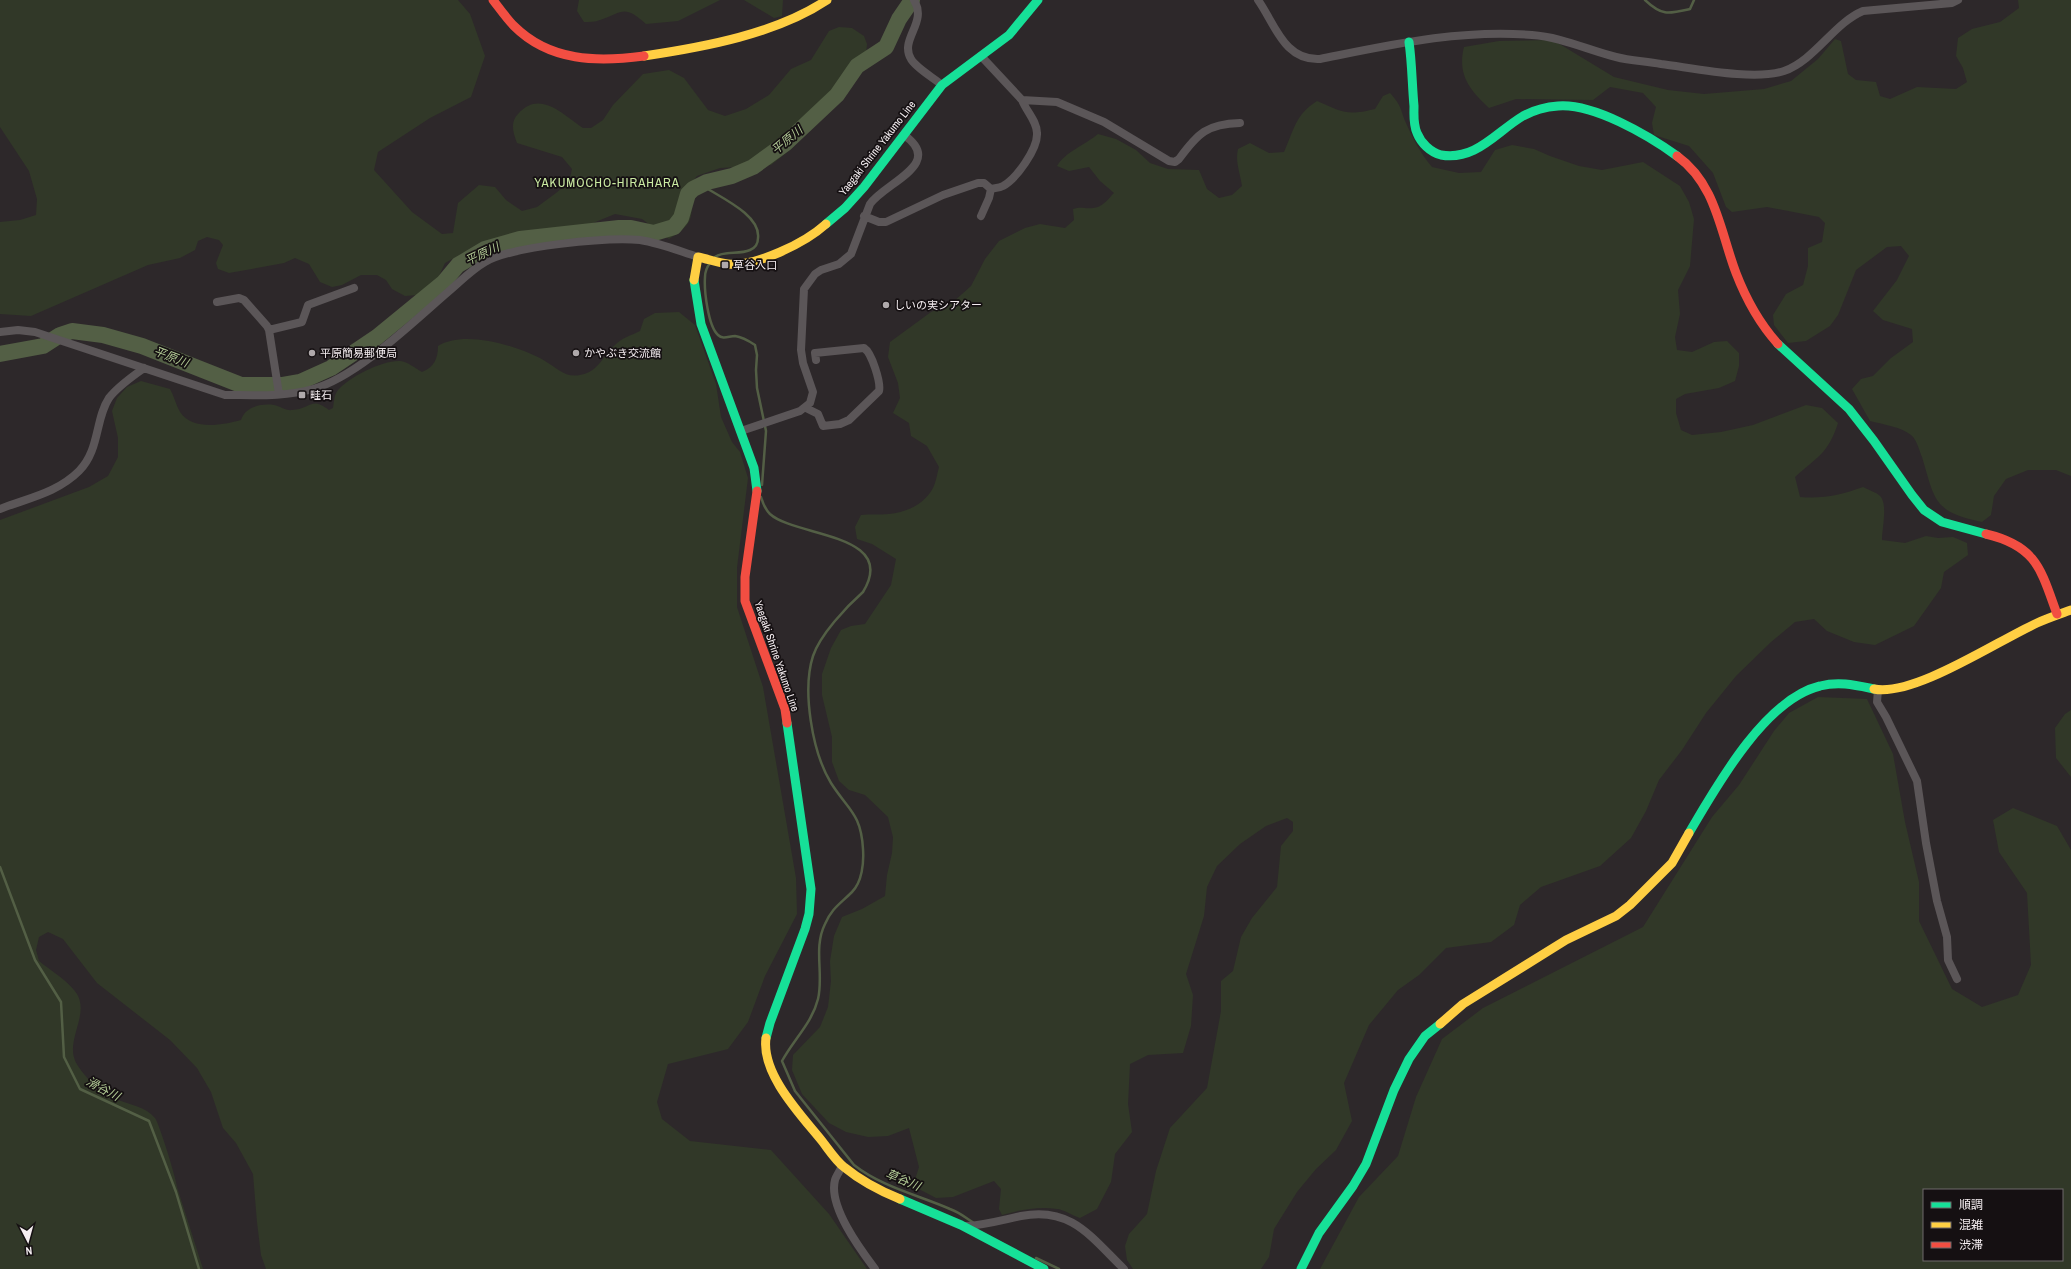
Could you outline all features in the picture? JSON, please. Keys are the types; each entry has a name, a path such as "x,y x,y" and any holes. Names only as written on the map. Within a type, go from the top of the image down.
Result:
{"street":[{"path":"493,0 516,28 545,47 573,58 608,62 650,56 748,34 794,19 827,0"},
{"name":"Yaegaki Shrine Yakumo Line","path":"1038,0 1009,35 942,85 856,196 836,216 807,238 791,247 750,262 729,264 698,257 694,275 694,290 701,324 741,431 756,478 756,490 745,577 745,601 785,709 811,889 809,914 770,1023 766,1039 766,1054 776,1077 787,1095 842,1166 869,1186 972,1226 1044,1269"},
{"path":"1258,0 1288,48 1305,58 1320,59 1450,35 1532,34 1554,38 1580,48 1618,58 1733,73 1771,74 1785,70 1808,55 1855,14 1873,9 1952,3 1958,0"},
{"path":"915,1 918,6 918,17 909,40 909,55 912,61 942,85"},
{"path":"1408,42 1412,64 1414,122 1417,132 1426,146 1440,155 1461,156 1469,154 1535,110 1564,106 1577,106 1599,112 1681,159 1705,185 1716,209 1739,283 1758,321 1778,345 1849,409 1916,501 1930,514 1959,529 2000,536 2013,540 2026,550 2036,562 2057,614"},
{"path":"981,56 1022,100 1026,110 1035,123 1038,134 1035,146 1028,159 1009,182 1002,187 990,189"},
{"path":"1022,100 1056,102 1104,122 1162,158 1175,162 1201,133 1221,123 1240,123"},
{"path":"741,431 806,408 813,392 803,363 801,350 804,289 815,274 821,270 838,264 851,254 858,239 864,216 875,198 911,170 918,162 919,157 917,147 904,135"},
{"path":"864,216 878,222 886,222 943,195 973,184 984,183 990,189"},
{"path":"981,216 989,198 990,189"},
{"path":"0,332 18,330 48,336 226,394 278,392 315,388 342,376 378,351 470,272 500,255 519,250 609,240 640,240 663,245 698,257"},
{"path":"269,330 302,322 308,305 354,288"},
{"path":"217,302 239,298 244,300 269,330 278,392"},
{"path":"806,408 818,414 823,426 840,424 849,420 879,391 880,385 869,352 864,348 815,353 816,360"},
{"path":"0,510 49,492 79,471 94,445 109,398 124,383 144,368"},
{"path":"1301,1269 1320,1233 1353,1186 1366,1164 1394,1090 1409,1059 1425,1036 1463,1004 1566,940 1616,916 1630,905 1672,863 1715,789 1758,731 1783,706 1799,695 1819,686 1844,683 1878,690 1893,690 1917,684 2057,614 2071,610"},
{"path":"1878,690 1877,702 1886,717 1917,781 1926,843 1937,901 1945,928 1948,960 1957,979"},
{"path":"842,1166 835,1181 837,1207 875,1269"},
{"path":"972,1226 1042,1214 1062,1216 1087,1234 1124,1269"}],"green space":[{"path":"0,0 458,0 470,14 485,56 471,97 430,118 378,152 374,170 412,212 442,234 453,233 458,203 479,185 495,187 506,200 522,211 537,207 569,182 572,169 562,157 517,143 513,132 514,120 515,117 526,107 535,104 543,104 559,111 583,128 591,128 603,120 613,105 643,74 669,70 684,78 708,110 725,116 746,109 769,95 791,69 811,60 829,31 839,27 852,28 864,36 867,44 866,54 846,72 815,125 790,150 771,165 720,168 697,176 688,187 691,212 688,223 678,234 669,239 642,219 615,214 593,223 566,229 530,232 499,238 467,251 445,263 438,278 431,288 417,295 405,296 392,289 386,280 377,275 361,275 342,285 332,287 320,282 309,264 295,258 284,263 229,273 218,269 216,263 223,245 219,240 207,237 198,241 195,250 180,258 148,265 31,316 0,314 0,222 20,220 36,215 37,199 29,171 0,127"},
{"path":"579,0 720,0 678,21 646,24 628,12 619,12 598,21 584,22 577,11"},
{"path":"744,0 783,0 782,16 774,18"},
{"path":"2018,0 2071,0 2071,476 2056,470 2028,470 2006,479 1994,496 1991,515 1982,522 1954,514 1938,502 1930,484 1922,457 1913,437 1907,432 1897,428 1870,421 1852,389 1861,379 1873,376 1891,358 1913,342 1912,329 1883,320 1873,311 1897,280 1909,256 1901,246 1887,247 1856,270 1838,315 1830,326 1806,341 1788,343 1774,325 1773,315 1786,294 1803,285 1808,266 1808,248 1822,242 1825,223 1819,217 1767,207 1732,212 1726,207 1713,173 1689,146 1654,135 1652,123 1656,107 1643,93 1610,87 1593,100 1516,99 1489,108 1471,88 1462,66 1464,47 1499,41 1553,40 1614,77 1668,90 1704,94 1764,89 1791,81 1818,59 1835,39 1841,41 1848,74 1856,80 1876,82 1880,96 1890,99 1917,87 1956,89 1967,82 1963,68 1956,56 1958,38 1972,29 2000,22 2019,8"},
{"path":"1390,93 1399,105 1409,129 1424,157 1432,167 1459,173 1481,172 1495,150 1512,145 1534,149 1579,166 1602,170 1643,162 1680,186 1689,202 1694,219 1690,266 1678,290 1680,314 1675,337 1677,350 1692,352 1714,342 1727,341 1739,353 1739,366 1735,381 1719,388 1685,394 1676,399 1676,413 1681,430 1692,435 1721,432 1753,425 1806,405 1822,408 1838,423 1826,448 1816,459 1795,477 1800,497 1832,496 1863,487 1880,496 1884,505 1882,540 1905,543 1926,536 1938,538 1953,537 1967,543 1968,555 1944,572 1941,588 1914,626 1875,645 1854,642 1827,631 1814,619 1795,622 1771,642 1736,676 1706,713 1682,750 1659,780 1646,811 1631,838 1600,866 1541,887 1520,905 1514,925 1491,942 1446,948 1419,975 1398,990 1369,1025 1344,1083 1352,1121 1336,1150 1316,1169 1297,1192 1274,1229 1269,1257 1261,1269 1133,1269 1127,1260 1125,1246 1129,1234 1147,1214 1156,1171 1170,1128 1207,1088 1221,1011 1221,981 1233,971 1241,937 1252,918 1277,887 1281,846 1293,831 1293,822 1287,818 1266,826 1240,844 1217,866 1207,887 1204,916 1186,974 1193,995 1191,1026 1183,1053 1148,1055 1130,1064 1128,1104 1132,1132 1115,1154 1111,1182 1097,1209 1080,1218 1059,1209 1050,1208 1029,1209 1002,1215 999,1209 1001,1189 994,1181 953,1197 936,1198 913,1186 919,1167 909,1128 888,1136 868,1137 846,1132 829,1123 802,1094 792,1070 793,1055 820,1027 828,1007 831,981 830,961 834,936 842,917 862,909 885,896 887,875 892,853 893,837 888,817 865,795 849,790 839,781 832,762 832,737 822,695 822,674 831,648 841,630 851,626 865,624 891,585 896,559 872,544 857,539 855,527 861,515 895,513 914,507 925,499 933,488 939,467 927,446 911,436 909,423 893,413 900,398 898,383 888,357 890,342 931,312 952,303 971,286 985,259 999,241 1025,228 1040,224 1065,228 1074,220 1073,209 1096,208 1102,205 1114,193 1100,181 1089,167 1069,171 1057,166 1070,153 1098,134 1116,139 1136,150 1150,163 1168,169 1199,170 1207,189 1219,198 1232,195 1242,186 1237,163 1238,149 1250,143 1269,153 1284,152 1300,117 1317,101 1345,112 1358,112 1375,109 1383,96"},
{"path":"679,312 695,325 716,384 721,417 732,442 740,452 748,478 737,568 737,607 763,687 796,878 797,914 765,976 748,1022 728,1049 668,1064 657,1102 662,1119 690,1141 771,1150 829,1214 867,1269 266,1269 261,1255 253,1174 236,1143 223,1128 211,1092 197,1068 170,1040 97,983 63,939 48,932 39,937 36,950 39,961 66,982 74,990 79,999 81,1008 80,1018 73,1047 74,1057 78,1066 90,1081 105,1093 116,1099 142,1108 155,1118 174,1173 203,1269 0,1269 0,520 89,487 108,476 118,457 118,438 112,411 117,398 127,387 141,381 170,389 180,412 192,422 208,425 225,424 241,420 246,412 259,405 274,405 290,410 304,408 311,404 318,404 329,410 333,408 335,396 338,390 350,380 367,370 385,363 400,361 409,364 422,372 430,368 436,359 438,346 449,341 462,339 476,339 507,345 534,355 565,374 575,376 580,375 596,367 618,342 640,331 644,319 655,313"},
{"path":"1818,697 1867,699 1893,754 1905,822 1919,882 1919,921 1952,989 1982,1007 2018,995 2031,965 2027,893 1999,852 1993,820 2013,808 2057,826 2071,850 2071,1269 1320,1269 1359,1197 1398,1156 1416,1097 1442,1039 1483,1008 1643,927 1712,817 1739,785 1774,731 1789,713"},
{"path":"2071,710 2071,777 2056,758 2055,728 2065,714"}],"waterway":[{"name":"平原川","path":"0,354 43,346 60,335 72,331 103,335 142,346 241,385 283,385 300,382 331,368 377,337 443,283 458,265 485,249 520,239 619,228 631,228 654,233 674,227 681,218 688,194 693,189 707,182 732,176 753,167 786,143 837,95 857,66 886,47 899,19 912,0"},
{"path":"1645,0 1656,9 1671,13 1690,9 1694,0"},
{"path":"700,184 736,206 753,221 757,229 758,240 757,244 753,248 746,251 723,254 715,257"},
{"path":"710,263 705,273 705,290 707,308 715,330 718,335 722,337 735,336 746,339 755,345 757,355 757,388 766,431 762,485"},
{"path":"761,497 768,512 783,522 820,533 856,547 867,558 870,573 863,592 849,605 827,630 816,648 810,670 808,686 814,738 824,770 837,792 853,813 860,827 863,849 862,872 855,888 833,910 825,924 819,952 820,990 818,999 812,1016 782,1061 795,1091 854,1165 865,1173 888,1185 953,1210 974,1223"},
{"name":"滑谷川","path":"0,867 35,960 61,1002 64,1057 80,1089 149,1121 176,1192 199,1269"},
{"name":"草谷川","path":"1036,1258 1059,1269"}],"traffic: fast":[{"path":"826,224 845,208 864,187 942,85 1009,35 1038,0"},
{"path":"1409,42 1415,126 1423,144 1437,154 1453,156 1465,154 1485,144 1523,116 1531,112 1549,107 1572,106 1603,115 1620,122 1636,130 1677,156"},
{"path":"694,280 701,324 754,468 757,491"},
{"path":"1778,344 1849,409 1924,510 1942,522 1986,534"},
{"path":"1689,833 1713,792 1744,747 1780,708 1800,694 1820,686 1847,684 1874,689"},
{"path":"766,1038 770,1023 805,929 809,914 811,889 787,723"},
{"path":"1301,1269 1319,1233 1353,1186 1366,1164 1394,1090 1409,1059 1425,1036 1440,1024"},
{"path":"900,1199 961,1225 1044,1269"}],"traffic: slow":[{"path":"644,56 715,43 763,30 807,12 827,0"},
{"path":"694,280 698,257 728,264 752,262 766,258 793,246 806,239 826,224"},
{"path":"1874,689 1891,689 1911,685 1956,666 2037,623 2071,610"},
{"path":"1440,1024 1463,1004 1566,940 1616,916 1630,905 1672,863 1689,833"},
{"path":"766,1038 766,1052 776,1080 784,1093 835,1159 850,1172 864,1181 900,1199"}],"traffic: jam":[{"path":"493,0 511,23 528,38 543,47 559,53 592,59 644,56"},
{"path":"1677,156 1690,167 1709,194 1721,225 1730,257 1744,292 1759,319 1778,344"},
{"path":"757,491 745,577 745,601 785,709 787,723"},
{"path":"1986,534 2016,545 2027,553 2035,562 2041,573 2057,614"}],"place":[{"name":"草谷入口","path":"725,265"},
{"name":"しいの実シアター","path":"886,305"},
{"name":"平原簡易郵便局","path":"312,353"},
{"name":"かやぶき交流館","path":"576,353"},
{"name":"畦石","path":"302,395"}],"district":[{"name":"YAKUMOCHO-HIRAHARA","path":"607,182"}]}
